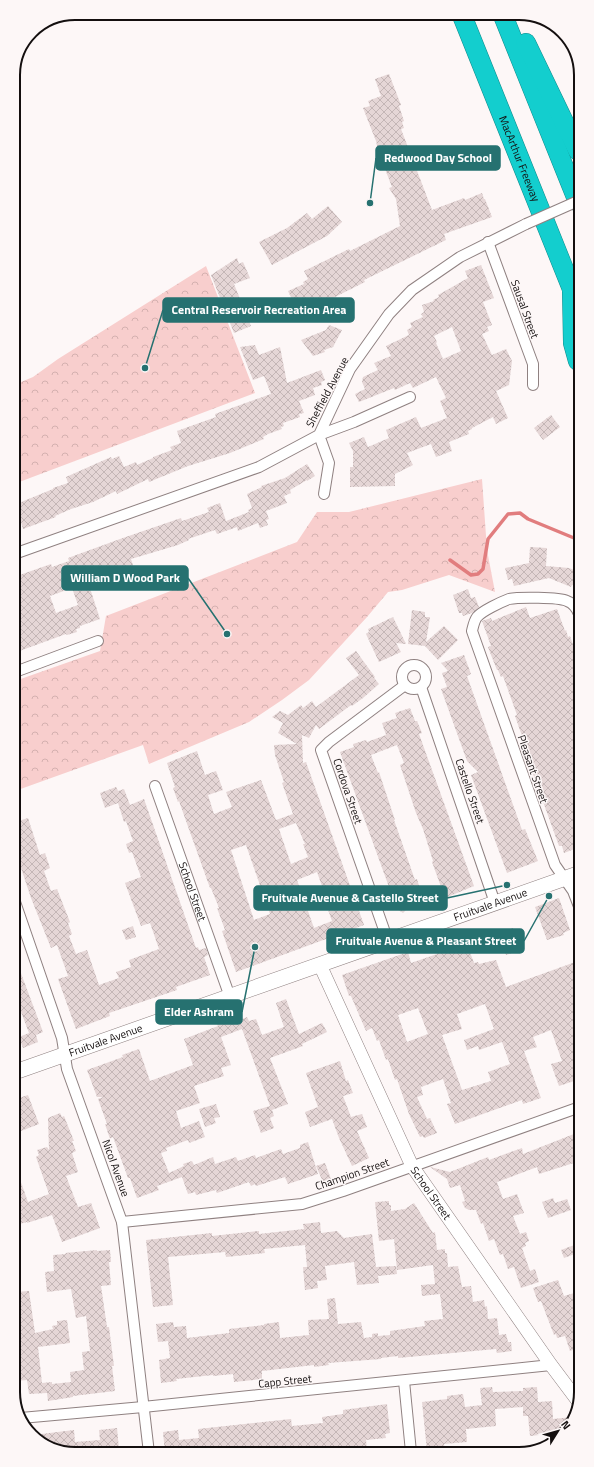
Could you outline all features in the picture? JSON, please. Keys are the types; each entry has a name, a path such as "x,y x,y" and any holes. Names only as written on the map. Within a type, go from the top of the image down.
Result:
{"highway":[{"name":"MacArthur Freeway","path":"464,20 574,293"},
{"path":"505,20 574,191"},
{"path":"514,20 574,143"},
{"path":"574,319 574,347"}],"main road":[{"name":"Fruitvale Avenue","path":"20,1071 574,875"}],"street":[{"name":"Sheffield Avenue","path":"20,552 259,467 319,435 350,369 389,314 412,290 460,256 574,203"},
{"name":"Sausal Street","path":"488,242 533,364 533,385"},
{"path":"324,494 329,463 319,435 354,422 410,397"},
{"name":"Pleasant Street","path":"574,606 568,601 555,598 510,599 485,610 477,616 473,624 472,632 554,865 574,894"},
{"path":"20,670 98,641"},
{"path":"412,665 416,665 423,669 426,676 424,684 421,687 414,689 405,685 402,677 405,669 412,665"},
{"name":"Cordova Street","path":"388,941 321,750 328,742 405,685"},
{"name":"Castello Street","path":"421,687 496,903"},
{"name":"School Street","path":"155,786 230,997"},
{"name":"Nicol Avenue","path":"20,916 62,1038 67,1069 122,1222 148,1447"},
{"name":"School Street","path":"320,965 412,1166 574,1395"},
{"name":"Champion Street","path":"122,1222 302,1204 343,1192 574,1109"},
{"name":"Capp Street","path":"26,1418 404,1381 551,1365"},
{"path":"404,1381 411,1447"}],"green space":[{"path":"206,266 255,393 20,482 20,382 33,377 58,359"},
{"path":"482,479 487,550 495,592 449,575 402,590 388,592 309,680 249,722 149,764 143,745 20,789 20,679 100,651 106,616 297,542 317,512 349,512"}],"building":[{"path":"389,74 401,105 399,106 404,121 402,122 404,128 401,129 432,210 482,193 492,217 444,234 446,240 364,280 365,282 321,304 318,300 297,310 288,291 304,284 303,282 308,279 304,271 349,249 350,251 400,226 396,199 389,188 392,187 385,169 382,170 382,161 377,154 379,154 376,141 363,108 370,106 368,101 381,96 375,79"},
{"path":"328,206 342,222 327,236 272,265 259,242 287,228 307,213 312,219"},
{"path":"237,258 239,264 243,262 250,278 234,284 251,326 234,333 211,275"},
{"path":"481,265 494,298 483,302 492,325 487,327 489,331 482,334 492,355 506,349 512,361 509,385 496,391 508,418 496,424 493,417 472,428 468,431 469,434 449,442 452,451 436,457 431,444 407,453 413,465 395,474 395,486 350,487 350,467 353,467 353,451 349,443 364,437 368,447 389,438 386,430 416,417 421,428 447,418 440,401 446,398 436,377 413,388 410,383 395,390 394,388 359,402 355,394 365,389 362,382 363,377 378,370 374,363 391,356 386,346 409,335 407,330 412,327 410,323 423,317 421,314 424,312 422,305 434,301 433,300 439,297 438,295 468,278 465,271","holes":["452,327 461,351 443,359 434,336"]},
{"path":"329,325 342,330 333,347 324,350 325,352 313,356 301,340 326,330"},
{"path":"255,345 259,355 280,347 287,383 321,370 325,380 321,382 322,385 313,388 315,395 299,401 304,413 299,414 300,417 283,423 284,426 281,427 282,429 268,434 263,437 264,439 230,453 188,466 149,482 148,479 117,494 116,491 93,502 71,509 55,516 56,517 23,529 20,522 20,503 68,483 66,477 111,457 112,459 119,456 124,467 136,462 137,465 172,450 170,447 181,443 177,431 216,417 215,414 271,394 264,376 253,380 240,347"},
{"path":"551,415 560,427 543,440 534,428"},
{"path":"307,464 315,476 290,490 291,493 284,496 287,503 266,511 269,519 266,520 268,525 260,528 258,523 238,531 237,527 217,534 215,530 188,539 189,540 178,545 131,559 135,572 125,575 122,566 87,579 100,619 80,626 80,628 76,629 77,632 66,634 20,651 20,575 51,564 52,567 69,561 68,558 181,518 182,521 209,512 207,508 220,503 226,521 249,512 248,510 252,508 247,494 262,487 261,486 285,478","holes":["72,588 78,605 56,613 50,596"]},
{"path":"530,547 547,548 546,566 569,568 574,570 574,586 572,585 571,587 549,578 514,586 512,579 508,580 505,568 529,563"},
{"path":"468,589 471,598 475,597 479,607 472,613 463,616 462,613 459,613 453,595"},
{"path":"526,607 530,618 557,609 565,631 566,630 568,637 570,636 574,648 574,849 564,853 562,846 559,846 533,774 535,773 503,676 501,677 497,670 488,647 491,646 482,621 491,618 492,621"},
{"path":"412,610 425,612 425,617 430,617 426,642 444,626 458,640 438,660 425,646 408,644"},
{"path":"393,617 406,644 396,643 401,652 379,662 366,634 369,632 368,629"},
{"path":"356,651 379,684 363,698 319,729 316,725 309,738 302,735 303,763 306,762 364,925 236,972 222,931 225,930 217,908 219,908 210,888 179,801 178,802 167,763 197,751 205,775 216,771 223,790 208,795 214,814 232,807 226,792 261,780 276,820 293,814 282,783 284,782 275,755 274,745 297,744 278,733 283,723 272,717 280,711 288,715 301,705 303,708 312,701 316,707 359,675 346,658","holes":["296,823 305,844 303,844 308,857 291,864 279,829","246,845 270,914 254,920 231,850","317,872 323,889 321,890 332,921 314,928 297,880"]},
{"path":"464,655 471,674 467,676 522,830 525,829 538,861 507,873 471,775 478,772 467,761 441,689 447,687 442,673 448,671 441,663"},
{"path":"410,708 422,733 419,734 474,886 445,898 432,862 433,861 423,829 400,765 404,763 397,745 371,755 378,773 379,772 415,880 417,879 427,903 406,910 403,913 397,909 340,752 354,747 353,744 366,740 367,742 386,735 382,723 397,718 395,713"},
{"path":"116,787 118,791 124,789 130,805 144,799 196,948 198,947 199,950 206,948 208,955 204,957 210,975 176,987 177,990 109,1013 110,1016 76,1029 58,979 68,976 57,945 51,948 31,898 20,865 20,820 28,818 40,855 45,853 50,868 44,871 51,891 57,889 70,922 68,923 72,934 69,936 76,954 87,950 99,985 119,978 116,972 131,967 129,960 159,949 150,923 141,926 125,883 141,877 132,852 129,853 126,844 133,841 126,821 124,822 118,803 105,808 100,793"},
{"path":"559,898 570,930 563,933 564,935 547,940 535,907"},
{"path":"133,926 136,937 126,940 122,930"},
{"path":"513,928 521,950 506,955 500,938 500,933"},
{"path":"464,936 474,963 478,962 479,964 496,960 506,987 574,962 574,1081 559,1086 551,1064 562,1061 551,1030 533,1037 537,1047 524,1051 541,1098 523,1104 522,1100 455,1124 447,1104 451,1103 443,1079 421,1087 423,1095 417,1097 427,1119 430,1118 437,1133 424,1138 423,1136 420,1137 409,1114 397,1079 395,1080 388,1059 386,1060 379,1040 377,1041 372,1028 366,1031 351,996 349,996 342,975 408,952 411,963 437,954 434,946","holes":["485,1004 494,1029 464,1040 467,1050 478,1046 479,1050 502,1042 510,1064 488,1072 491,1081 462,1090 442,1035 462,1029 457,1014","418,1008 428,1034 407,1042 398,1015"]},
{"path":"20,971 43,1032 36,1035 38,1042 23,1048 20,1037 29,1033 20,1009"},
{"path":"286,999 299,1034 322,1023 327,1032 302,1044 303,1046 270,1058 288,1104 272,1110 274,1116 270,1118 274,1128 261,1133 253,1111 270,1106 242,1029 221,1037 231,1065 221,1068 224,1076 194,1086 200,1103 176,1111 181,1128 199,1121 205,1137 189,1143 188,1140 166,1148 167,1151 161,1153 169,1173 184,1166 183,1164 192,1161 194,1165 213,1157 215,1164 236,1157 238,1161 255,1155 256,1158 281,1149 283,1154 300,1148 300,1145 308,1142 318,1174 288,1184 285,1177 256,1186 255,1184 251,1186 249,1182 217,1193 216,1190 196,1195 195,1192 188,1194 182,1177 157,1186 159,1190 137,1198 113,1137 110,1139 105,1124 107,1124 98,1099 103,1097 97,1097 87,1070 123,1057 122,1055 139,1049 150,1081 193,1065 184,1039 218,1026 217,1024 239,1016 240,1020 247,1017 249,1021 256,1019 262,1035 284,1027 276,1003"},
{"path":"340,1061 346,1081 348,1080 353,1093 343,1096 351,1117 362,1114 367,1127 357,1131 369,1158 352,1166 332,1119 310,1127 305,1112 318,1107 306,1073"},
{"path":"28,1095 39,1124 20,1131 20,1098"},
{"path":"216,1104 220,1117 214,1118 216,1123 205,1127 199,1109"},
{"path":"60,1113 62,1117 64,1116 74,1141 72,1141 76,1151 72,1153 78,1172 66,1176 78,1207 91,1203 100,1228 62,1242 52,1215 20,1224 20,1179 28,1202 49,1194 36,1157 39,1155 37,1150 47,1147 49,1150 48,1118"},
{"path":"574,1134 574,1163 539,1174 537,1167 497,1182 503,1199 517,1194 524,1213 513,1216 520,1234 526,1232 529,1241 525,1243 526,1246 522,1248 530,1271 535,1269 539,1282 521,1288 514,1267 508,1269 503,1254 500,1255 494,1239 489,1241 483,1223 481,1224 476,1210 469,1210 465,1208 462,1202 465,1201 460,1185 450,1188 447,1179 430,1167 450,1172 488,1157 489,1160 522,1148 523,1154"},
{"path":"325,1163 331,1179 323,1182 316,1166"},
{"path":"553,1198 555,1203 567,1199 571,1210 548,1218 542,1202"},
{"path":"389,1201 391,1211 405,1209 414,1203 433,1233 435,1232 437,1250 445,1249 445,1253 447,1253 448,1267 458,1266 462,1287 471,1286 473,1302 484,1300 485,1307 487,1306 488,1319 497,1318 499,1335 506,1334 508,1342 511,1342 512,1351 497,1353 496,1349 328,1363 329,1365 314,1367 314,1365 262,1371 262,1379 234,1382 233,1374 176,1379 177,1381 161,1383 159,1360 170,1358 168,1341 158,1342 156,1324 173,1322 174,1327 186,1326 187,1338 229,1333 229,1329 279,1322 280,1338 309,1335 308,1320 329,1319 327,1299 335,1298 338,1324 361,1322 364,1338 372,1337 372,1334 378,1333 378,1336 390,1335 390,1331 425,1326 424,1321 443,1319 440,1294 422,1296 421,1285 435,1284 433,1265 397,1270 394,1239 379,1241 375,1202"},
{"path":"320,1222 321,1233 337,1231 344,1238 372,1234 376,1267 396,1266 397,1274 378,1276 379,1283 357,1285 354,1262 325,1266 327,1280 317,1281 318,1288 305,1290 303,1267 307,1267 305,1245 264,1249 265,1253 226,1257 225,1252 168,1257 173,1305 153,1307 146,1240 212,1233 212,1236 259,1231 259,1234 304,1229 303,1224"},
{"path":"574,1245 574,1254 564,1258 561,1250"},
{"path":"110,1250 111,1262 109,1262 111,1285 101,1286 107,1327 109,1327 114,1366 112,1366 115,1391 73,1396 48,1401 47,1393 29,1394 27,1380 20,1381 20,1292 29,1291 35,1333 53,1329 52,1326 57,1325 57,1321 67,1320 70,1343 38,1347 42,1383 52,1382 52,1384 71,1382 70,1372 84,1370 82,1352 90,1351 86,1316 76,1318 71,1289 47,1292 45,1272 54,1271 53,1255 66,1254 65,1253"},
{"path":"558,1280 564,1296 574,1293 574,1352 573,1350 570,1351 565,1336 557,1338 556,1334 554,1335 541,1301 538,1302 533,1288"},
{"path":"492,1387 493,1392 523,1391 523,1388 537,1387 538,1402 552,1401 553,1419 567,1418 558,1431 549,1438 549,1434 530,1436 528,1416 523,1416 523,1407 495,1409 496,1426 466,1429 467,1442 444,1444 444,1447 427,1447 422,1402 447,1399 447,1396 463,1394 465,1407 482,1405 480,1388"},
{"path":"387,1404 390,1433 385,1434 386,1438 366,1440 367,1447 164,1447 163,1432 178,1430 179,1440 199,1438 198,1429 291,1419 292,1426 323,1423 322,1417 343,1414 343,1410"},
{"path":"117,1428 119,1447 65,1446 48,1440 40,1434 74,1430 75,1442 100,1440 99,1430"}],"waterway":[{"path":"450,560 471,575 478,574 483,569 488,539 508,514 520,513 528,519 574,538"}],"place":[{"name":"Redwood Day School","path":"370,203"},
{"name":"Central Reservoir Recreation Area","path":"145,368"},
{"name":"William D Wood Park","path":"227,634"},
{"name":"Fruitvale Avenue & Castello Street","path":"507,885"},
{"name":"Fruitvale Avenue & Pleasant Street","path":"549,896"},
{"name":"Elder Ashram","path":"255,947"}]}
